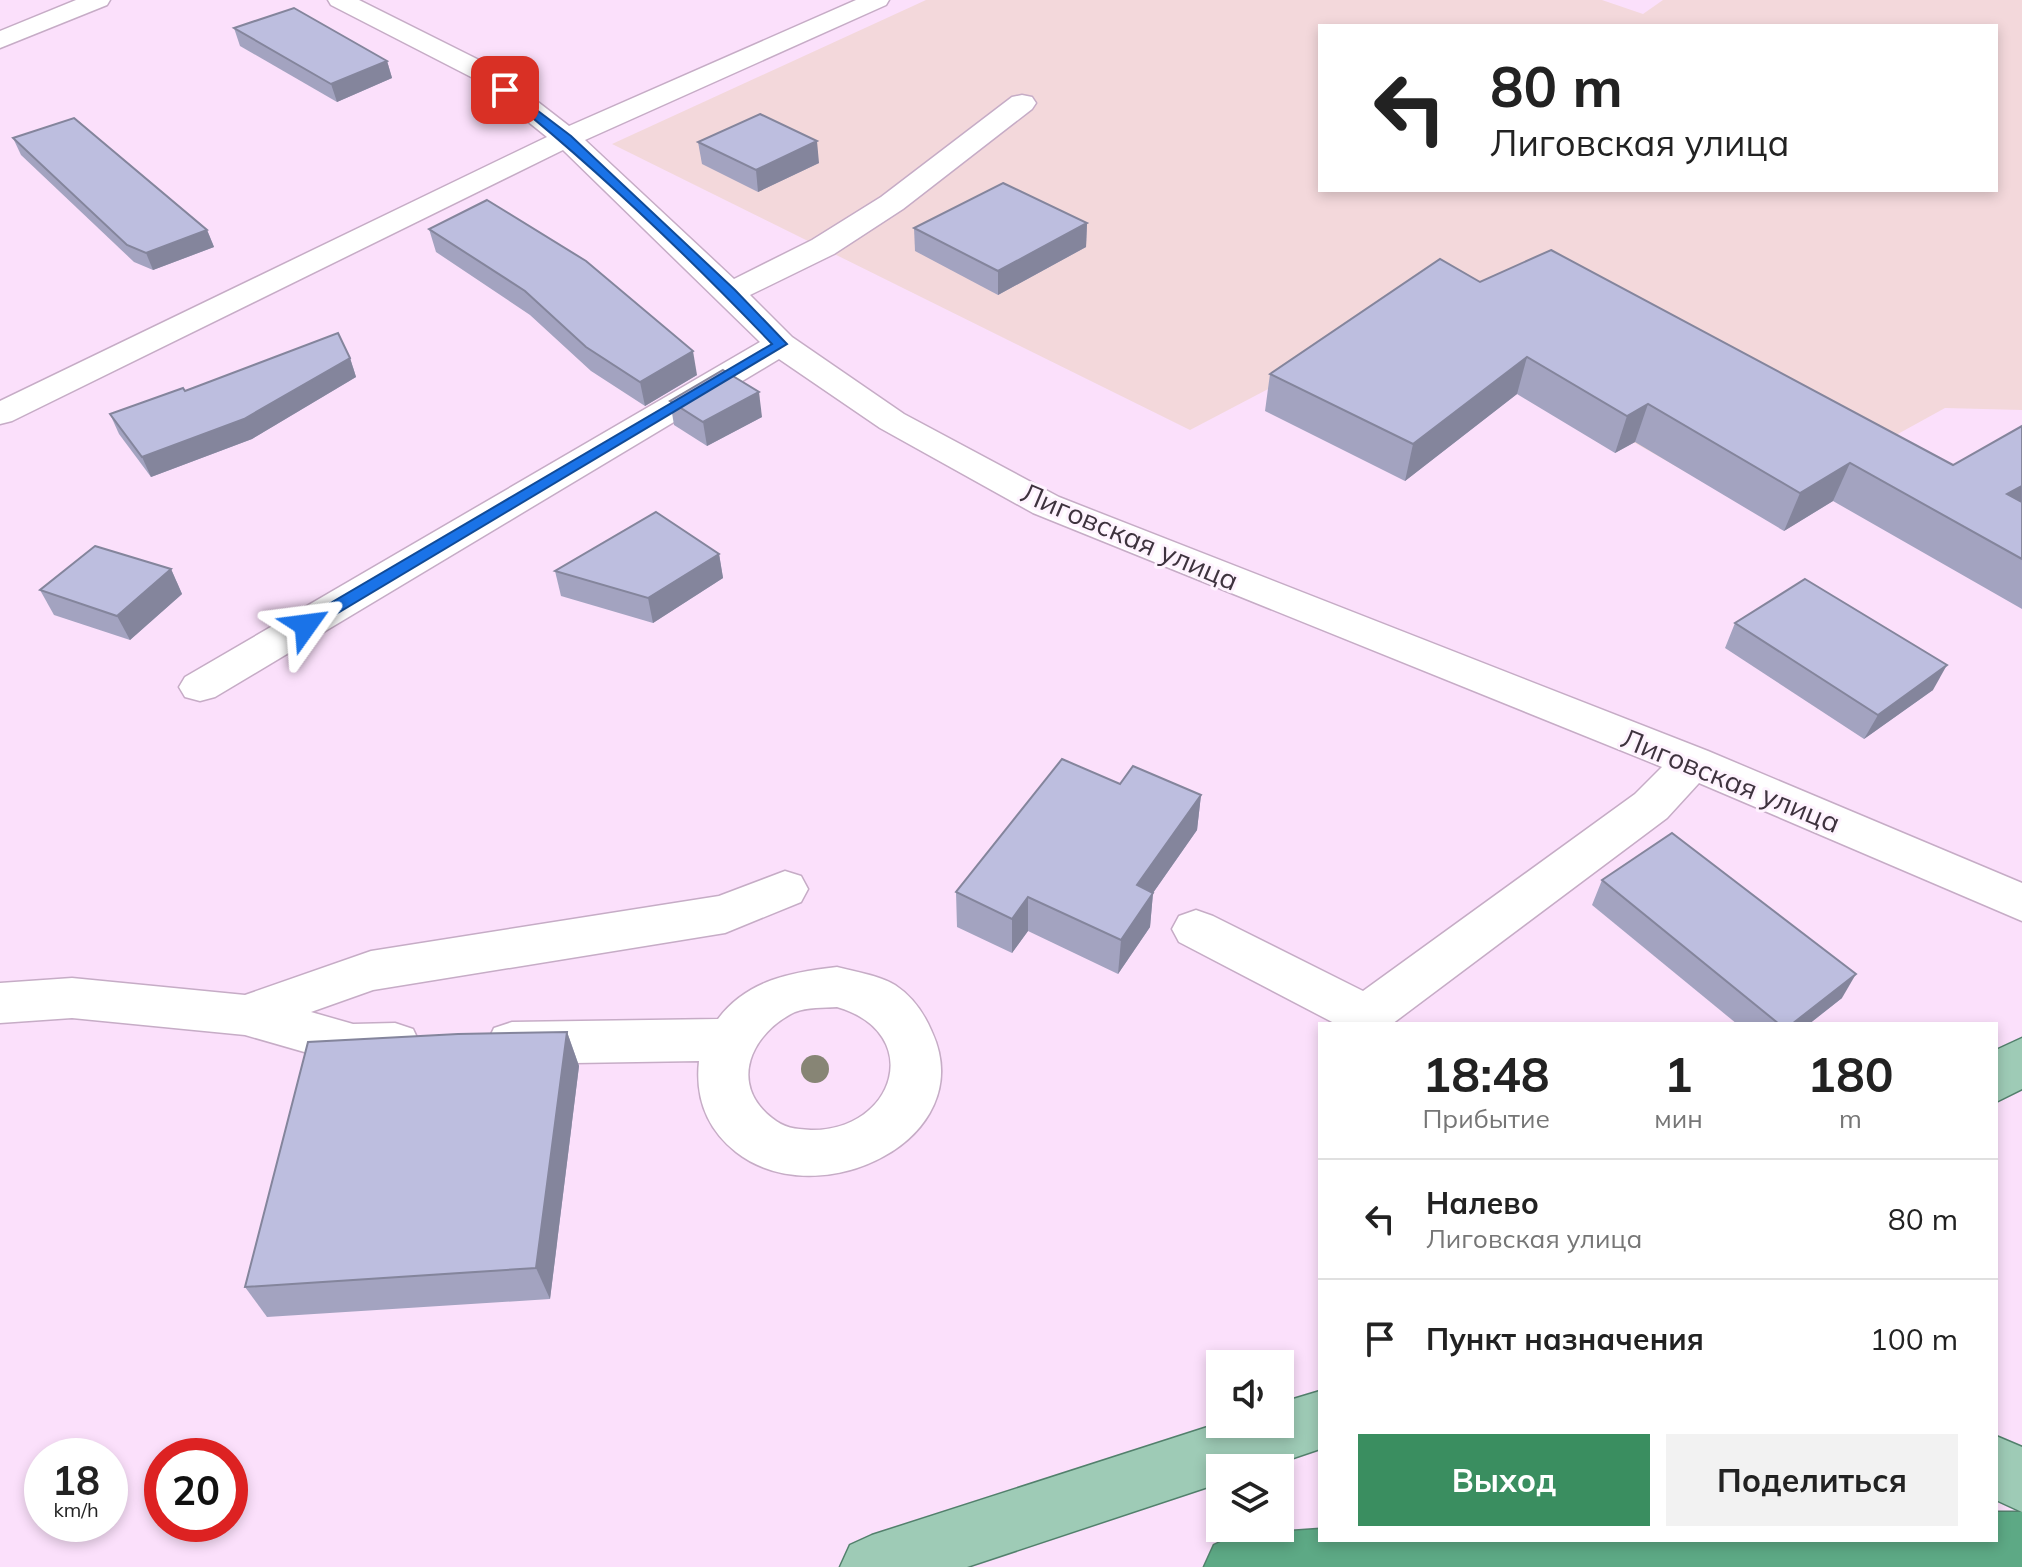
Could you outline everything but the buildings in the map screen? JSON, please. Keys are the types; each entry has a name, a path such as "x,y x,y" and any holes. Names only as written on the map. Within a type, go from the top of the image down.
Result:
{"highway":[{"path":"1236,1567 1539,1542 2022,1543"}],"main road":[{"path":"1998,1078 2022,1059"},
{"path":"872,1567 1318,1421"},
{"path":"1998,1467 2022,1481"}],"street":[{"path":"0,40 98,0"},
{"name":"Лиговская улица","path":"340,0 484,73 566,138 780,344 892,421 1046,505 1693,762 2022,903"},
{"path":"0,414 566,138 877,0"},
{"path":"730,293 823,247 892,203 1022,103"},
{"path":"200,687 780,344"},
{"path":"1196,929 1366,1016 1651,806 1693,762"},
{"path":"245,1015 371,971 725,914 785,889"},
{"path":"0,1003 72,998 245,1015 353,1045 730,1040"}],"shaded area":[{"path":"926,0 1602,0 1643,14 1663,0 2022,0 2022,410 1945,408 1756,512 1551,395 1339,352 1190,430 612,144"}],"route":[{"path":"306,625 780,344 566,138 505,90"}]}
